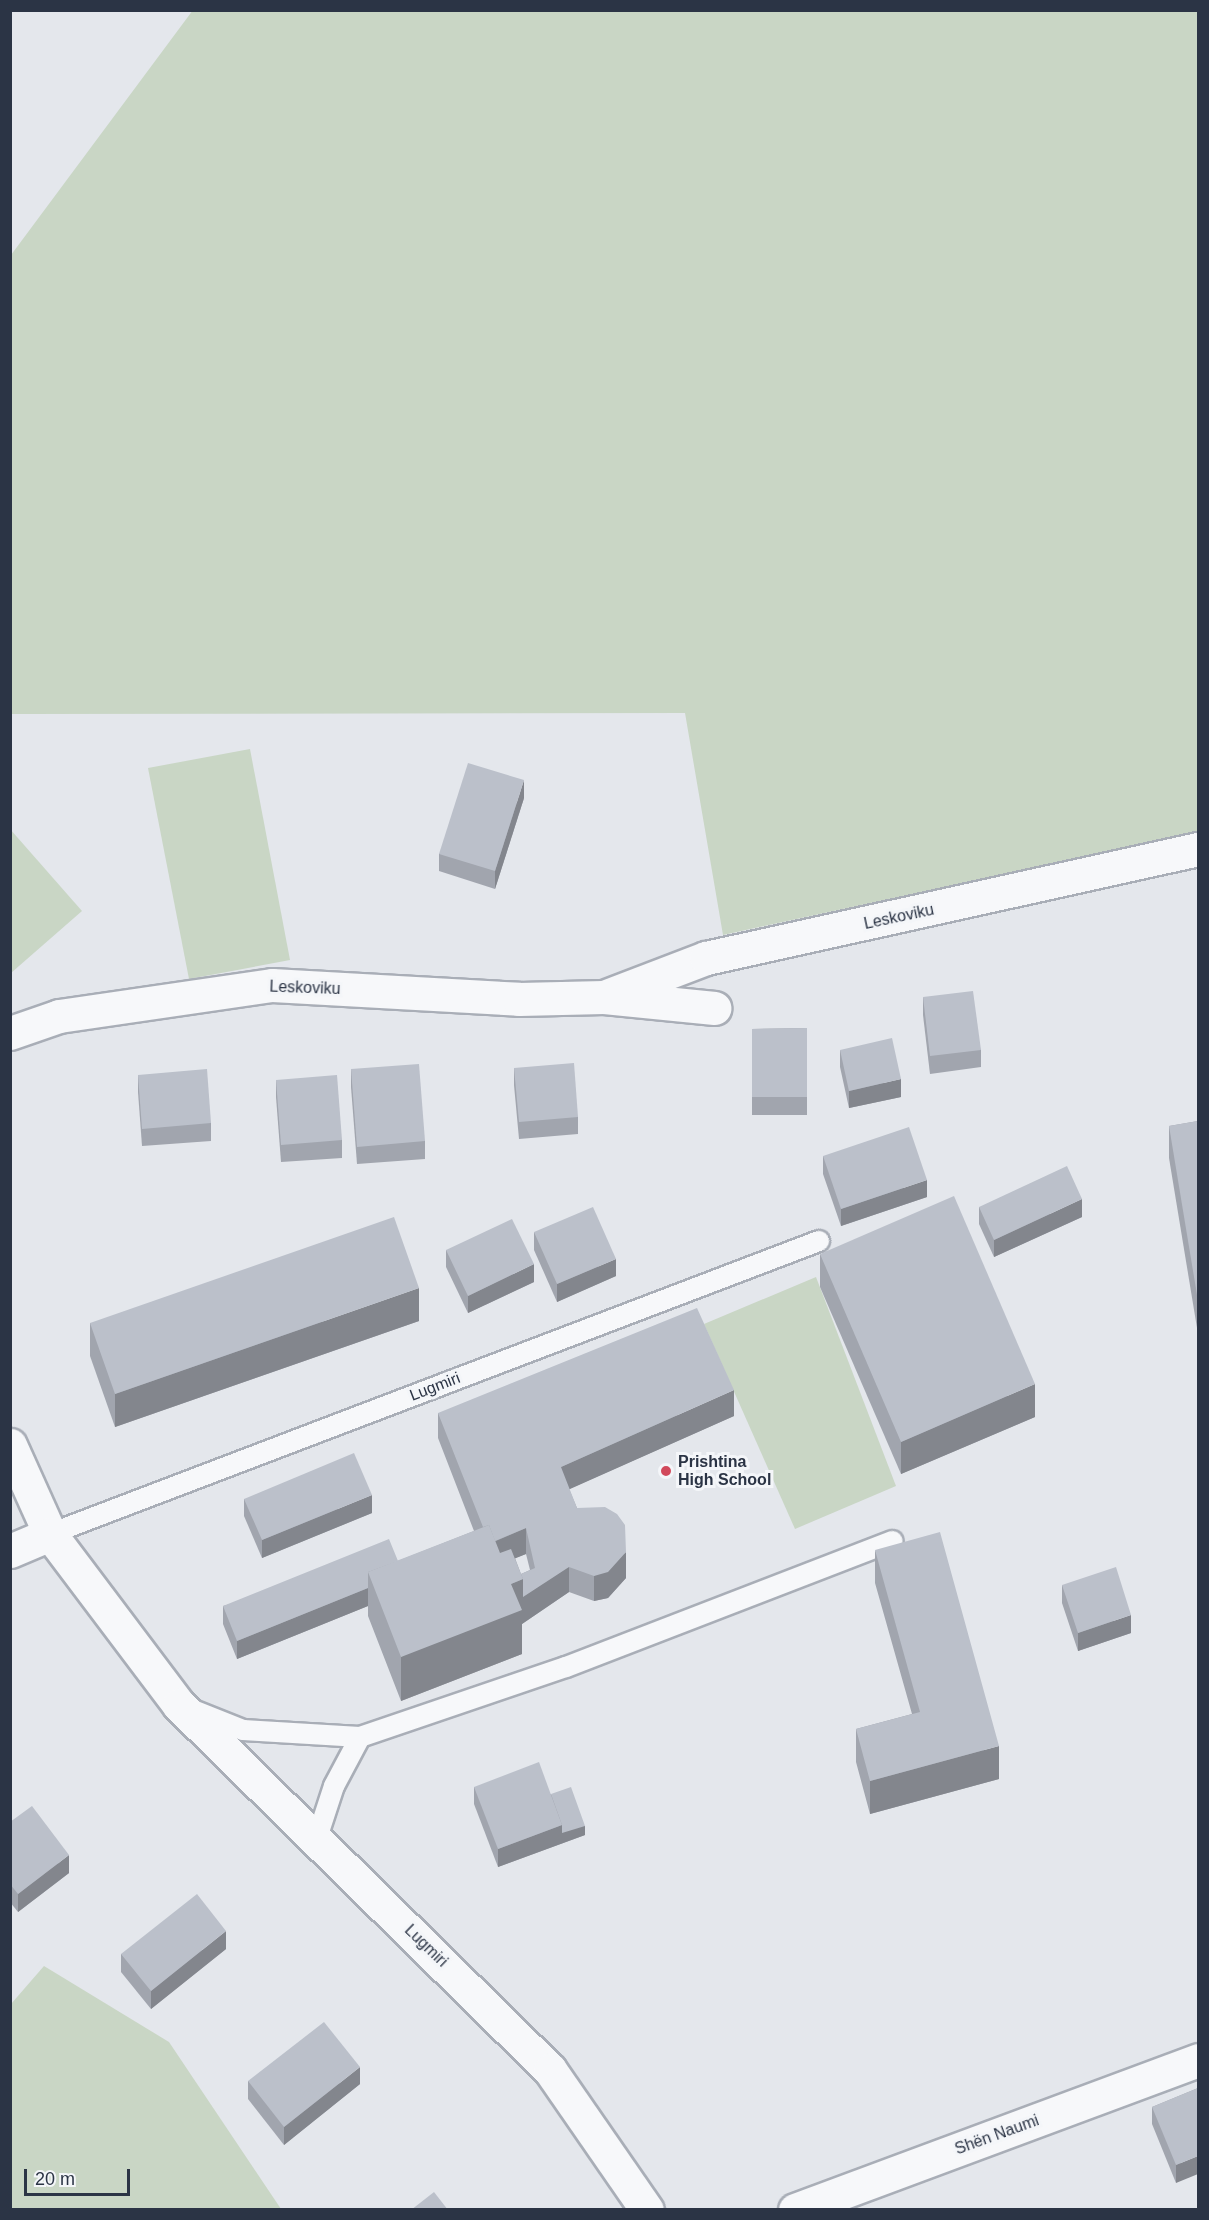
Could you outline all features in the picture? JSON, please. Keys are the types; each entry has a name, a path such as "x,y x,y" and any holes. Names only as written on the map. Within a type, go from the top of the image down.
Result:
{"street":[{"name":"Leskoviku","path":"604,997 706,958 1198,849"},
{"name":"Leskoviku","path":"10,1033 59,1016 272,985 519,999 604,997 714,1008"},
{"name":"Lugmiri","path":"10,1445 50,1534 179,1705 550,2070 647,2210"},
{"path":"10,1551 50,1534"},
{"name":"Shën Naumi","path":"795,2210 1198,2060"}],"lane":[{"name":"Lugmiri","path":"50,1534 819,1241"},
{"path":"179,1705 243,1730 360,1737 566,1667 893,1541"},
{"path":"316,1840 338,1775 360,1737"}],"green space":[{"path":"193,10 1198,11 1198,832 723,935 685,713 11,714 11,255"},
{"path":"250,749 290,960 189,979 148,768"},
{"path":"10,829 82,911 11,973 10,973"},
{"path":"816,1277 896,1486 795,1529 704,1324"},
{"path":"44,1966 169,2042 281,2209 11,2209 11,2004"}],"building":[{"path":"468,763 524,780 495,871 439,854"},
{"path":"973,991 981,1050 930,1056 923,997"},
{"path":"807,1028 807,1097 752,1097 752,1029"},
{"path":"892,1038 901,1079 849,1091 840,1050"},
{"path":"574,1063 578,1117 519,1122 514,1068"},
{"path":"419,1064 425,1141 357,1147 351,1069"},
{"path":"207,1069 211,1123 142,1129 138,1075"},
{"path":"337,1075 342,1140 281,1145 276,1080"},
{"path":"1198,1121 1198,1301 1169,1126"},
{"path":"909,1127 927,1180 841,1209 823,1156"},
{"path":"1067,1166 1082,1199 994,1240 979,1207"},
{"path":"954,1196 1035,1384 901,1442 820,1254"},
{"path":"593,1207 616,1259 557,1284 534,1232"},
{"path":"394,1217 419,1288 115,1394 90,1323"},
{"path":"512,1219 534,1264 468,1296 446,1250"},
{"path":"697,1308 734,1390 561,1467 577,1508 605,1507 617,1514 625,1525 626,1552 608,1572 594,1576 569,1567 523,1597 521,1574 535,1568 526,1528 495,1541 489,1525 483,1527 438,1413"},
{"path":"354,1453 372,1495 262,1540 244,1499"},
{"path":"489,1525 500,1553 511,1549 523,1579 511,1584 522,1610 401,1657 368,1572"},
{"path":"940,1532 999,1746 870,1781 856,1729 920,1712 875,1550"},
{"path":"389,1539 398,1561 368,1572 368,1588 237,1641 223,1606"},
{"path":"1116,1567 1131,1615 1078,1633 1062,1585"},
{"path":"539,1762 562,1825 498,1849 474,1787"},
{"path":"571,1787 585,1826 562,1833 562,1825 551,1794"},
{"path":"32,1806 69,1855 18,1894 10,1884 10,1822"},
{"path":"197,1894 226,1931 151,1991 121,1954"},
{"path":"324,2022 360,2067 284,2127 248,2081"},
{"path":"1198,2088 1198,2156 1176,2165 1152,2107"},
{"path":"434,2192 448,2210 411,2210"}],"place":[{"name":"Prishtina High School","path":"666,1471"}]}
